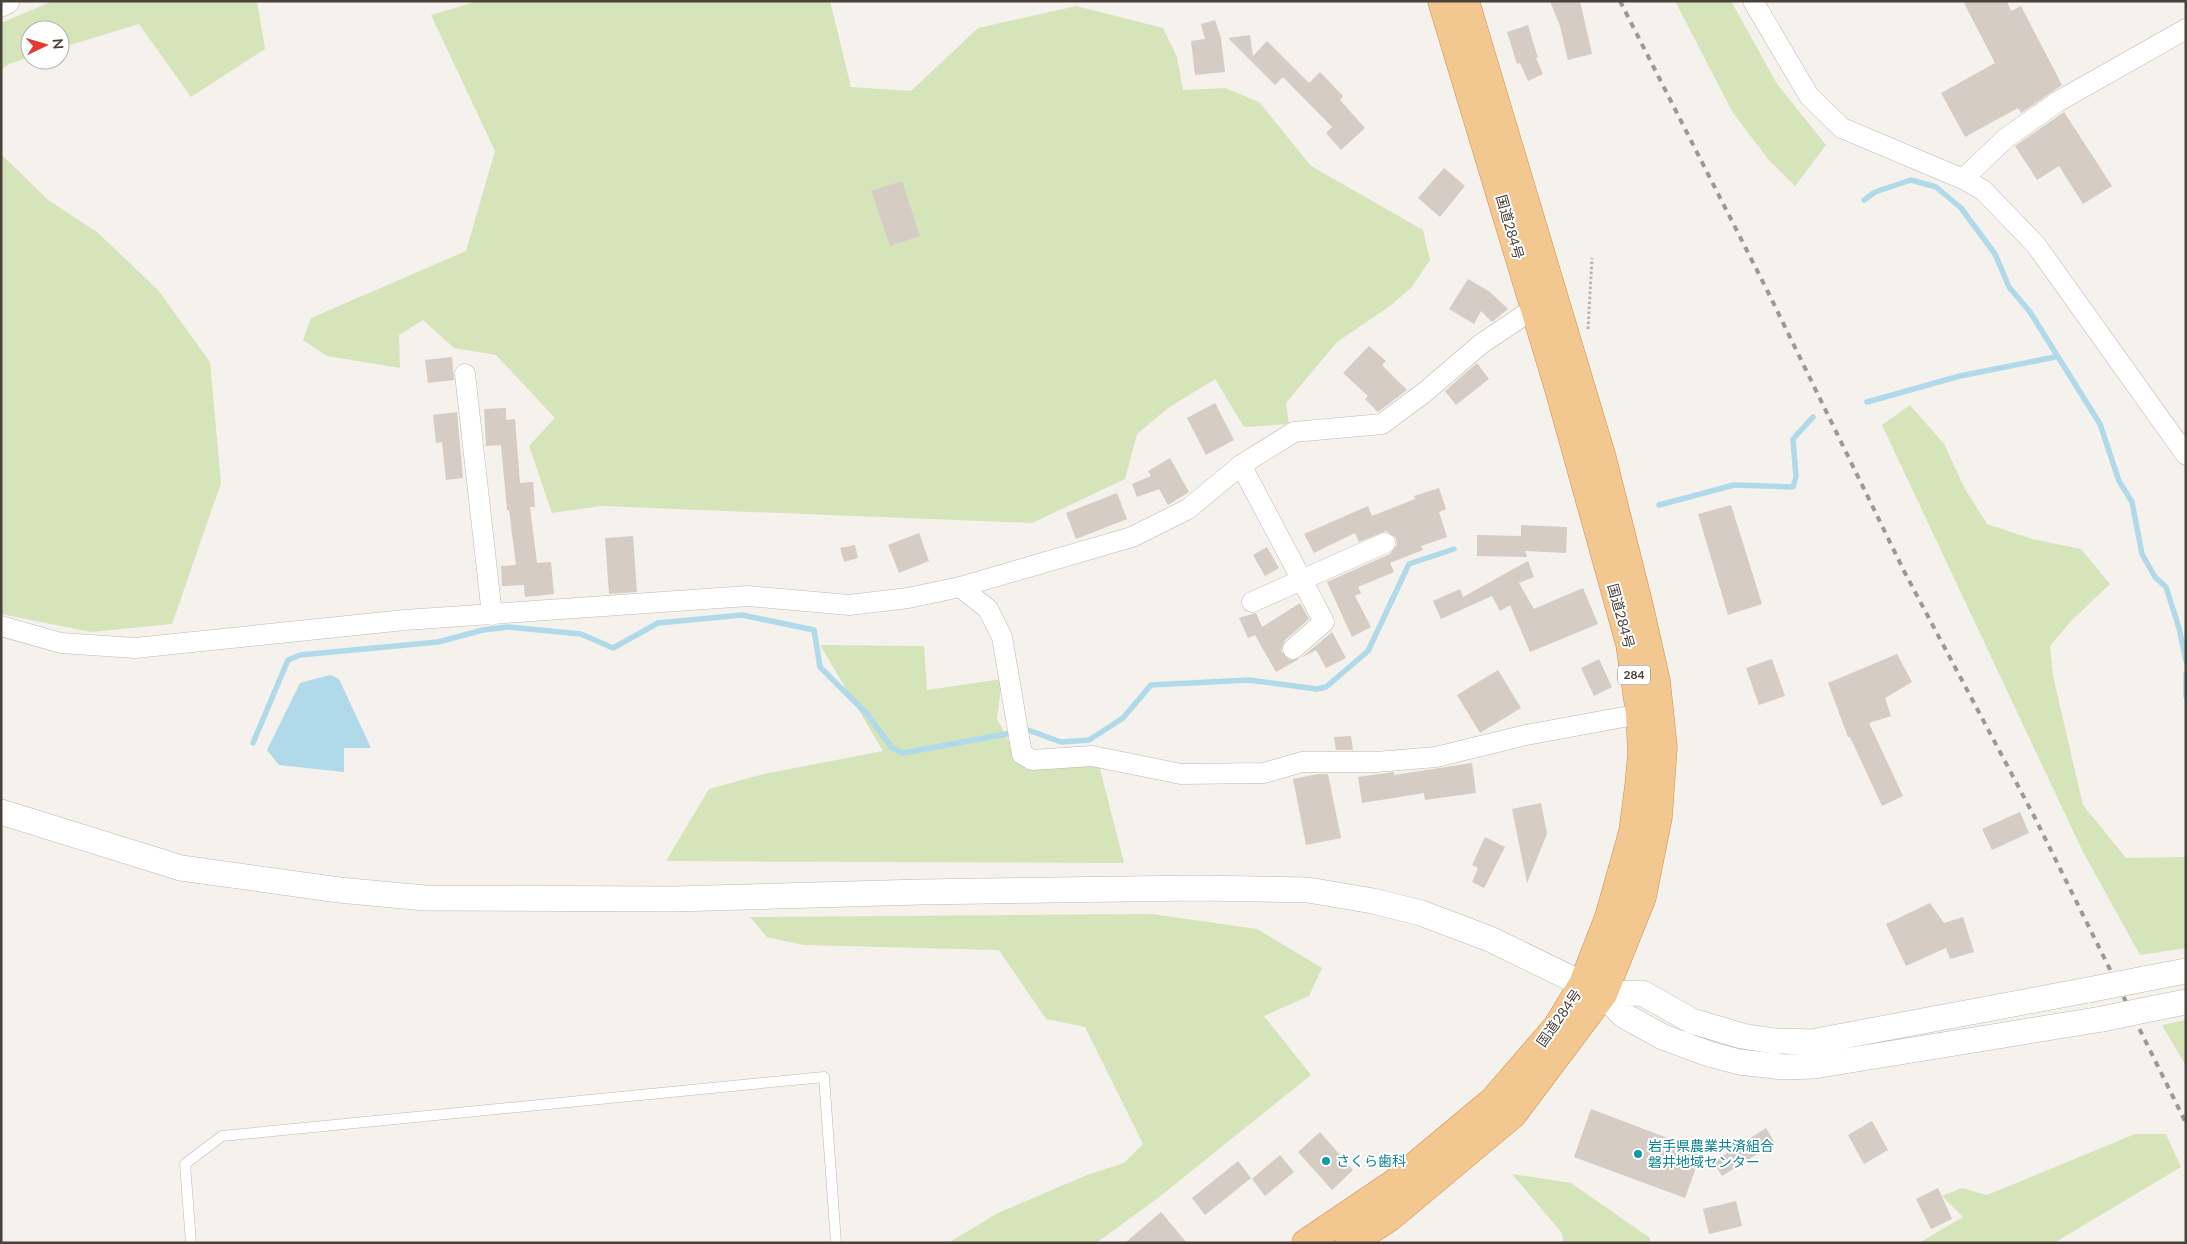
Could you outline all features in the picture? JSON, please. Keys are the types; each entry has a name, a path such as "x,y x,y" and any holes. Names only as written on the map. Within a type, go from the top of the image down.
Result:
{"highway":[{"name":"国道284号","path":"1350,1243 1390,1216 1512,1115 1593,989 1642,896 1658,817 1663,748 1656,680 1602,458 1572,359 1544,302 1470,89 1442,1"},
{"name":"国道284号","path":"1306,1243 1396,1182 1493,1101 1557,1026 1593,989 1609,917 1633,832 1642,754 1640,714 1630,644 1559,389 1544,302 1465,1"}],"street":[{"path":"1,4 7,1"},
{"path":"1753,1 1809,96 1842,128 1963,179 1983,190 2036,245 2186,455"},
{"path":"1963,179 2006,138 2057,102 2186,29"},
{"path":"1,626 61,643 135,648 404,620 748,596 850,605 908,598 960,587 1132,537 1188,509 1241,464 1294,432 1382,424 1425,392 1481,344 1544,302"},
{"path":"465,374 492,615"},
{"path":"1241,464 1324,622 1293,649"},
{"path":"1252,602 1301,578 1385,543"},
{"path":"960,587 988,609 1002,637 1022,754 1032,760 1092,756 1181,774 1264,773 1302,762 1376,762 1436,757 1526,735 1640,714"},
{"path":"1,812 181,868 339,890 425,898 673,899 920,892 1196,888 1308,890 1373,901 1421,913 1490,940 1593,989 1622,1015 1663,1037 1709,1054 1739,1062 1783,1067 1814,1066 2102,1019 2186,1002"},
{"path":"1593,989 1642,993 1692,1021 1742,1036 1774,1041 1811,1042 2186,971"}],"lane":[{"path":"190,1243 185,1164 222,1136 824,1076 836,1243"}],"path":[{"path":"1572,359 1588,328 1592,258"}],"green space":[{"path":"53,1 257,1 265,49 191,97 139,24 70,45 70,20 20,20 20,60 9,64 1,70 1,23"},
{"path":"478,1 830,1 851,87 911,91 978,28 1076,6 1163,28 1177,57 1183,90 1225,88 1259,102 1311,166 1423,230 1430,260 1411,288 1390,306 1337,342 1286,403 1289,424 1244,427 1215,379 1168,408 1137,434 1125,479 1032,523 601,506 552,513 529,446 555,418 496,355 454,348 423,320 399,335 400,368 327,356 303,340 311,318 466,251 495,151 431,15"},
{"path":"1675,1 1731,1 1777,84 1826,145 1795,186 1768,159 1733,113"},
{"path":"1,154 48,200 97,232 158,290 210,362 221,483 172,624 91,632 1,614"},
{"path":"1910,405 1944,444 1965,489 1987,524 2032,539 2081,549 2110,584 2072,620 2050,646 2053,676 2083,805 2126,858 2186,857 2186,948 2140,955 2083,852 1882,425"},
{"path":"820,645 924,646 927,690 1002,679 997,719 1023,767 1098,761 1124,863 666,861 709,789 764,774 883,751"},
{"path":"1152,914 1257,929 1322,968 1309,996 1264,1016 1311,1075 1158,1198 1096,1243 948,1243 998,1213 1087,1175 1124,1163 1143,1144 1085,1027 1046,1019 999,950 803,945 767,937 750,917"},
{"path":"2186,1020 2186,1066 2162,1025"},
{"path":"2135,1134 2166,1134 2181,1167 2054,1243 1919,1243 1963,1217 1942,1196 1962,1188 1987,1195"},
{"path":"1512,1174 1571,1183 1650,1238 1650,1243 1563,1243 1562,1233"}],"water":[{"path":"330,675 339,679 371,748 344,748 344,772 279,765 267,750 300,683"}],"building":[{"path":"1550,1 1580,1 1592,54 1568,60 1560,26"},
{"path":"1963,1 2007,1 2011,11 2021,6 2062,85 2021,113 2018,108 1965,137 1941,93 1995,63"},
{"path":"1215,20 1221,38 1225,72 1195,75 1191,41 1205,39 1201,24"},
{"path":"1528,25 1538,58 1536,58 1543,74 1528,81 1520,63 1517,64 1507,32"},
{"path":"1250,35 1253,56 1267,41 1309,83 1320,72 1343,96 1340,100 1365,128 1341,150 1326,133 1332,127 1283,77 1275,85 1228,38"},
{"path":"2064,112 2112,186 2083,204 2059,166 2037,180 2015,146"},
{"path":"1444,168 1465,186 1440,217 1418,198"},
{"path":"902,181 920,236 890,246 871,191"},
{"path":"1468,279 1490,292 1508,309 1492,322 1481,311 1474,324 1449,309"},
{"path":"1369,346 1386,361 1382,365 1407,390 1378,412 1365,399 1368,396 1343,373"},
{"path":"452,357 454,380 428,383 425,360"},
{"path":"1477,363 1489,379 1456,405 1445,391"},
{"path":"1215,403 1234,440 1206,455 1187,418"},
{"path":"506,408 506,420 515,419 520,483 533,482 535,507 530,507 537,563 551,562 554,594 525,597 524,585 502,586 501,566 516,565 509,510 507,510 501,445 486,446 484,409"},
{"path":"457,412 463,478 446,480 442,442 436,443 433,415"},
{"path":"1170,458 1189,492 1168,505 1159,489 1137,497 1132,484 1151,476 1148,471"},
{"path":"1439,488 1446,509 1439,512 1447,537 1421,546 1423,550 1390,563 1394,572 1358,587 1361,593 1355,596 1371,627 1352,637 1327,582 1390,554 1397,545 1396,538 1386,531 1359,542 1355,533 1314,553 1304,534 1368,506 1372,516 1415,499 1414,496"},
{"path":"1117,493 1127,519 1076,539 1066,513"},
{"path":"1731,505 1762,604 1728,615 1698,514"},
{"path":"1521,525 1567,527 1566,553 1525,551 1527,557 1477,556 1477,535 1521,536"},
{"path":"919,533 929,561 899,573 888,545"},
{"path":"633,536 637,592 609,594 605,538"},
{"path":"855,545 858,558 844,562 840,548"},
{"path":"1267,547 1279,568 1265,576 1253,555"},
{"path":"1528,561 1534,577 1519,583 1534,609 1583,588 1598,624 1530,652 1510,605 1500,611 1492,596 1441,619 1433,601 1460,589 1463,597"},
{"path":"1300,603 1309,619 1285,640 1281,651 1289,660 1299,659 1276,672 1255,635 1248,638 1239,618 1256,613 1262,627"},
{"path":"1332,632 1346,658 1326,668 1316,650 1301,658"},
{"path":"1897,654 1912,682 1885,698 1891,716 1869,723 1903,796 1882,806 1850,737 1848,737 1828,683"},
{"path":"1599,659 1612,687 1594,696 1581,668"},
{"path":"1772,659 1785,696 1759,705 1746,668"},
{"path":"1498,670 1521,708 1480,733 1457,695"},
{"path":"1351,736 1353,750 1336,750 1334,737"},
{"path":"1472,763 1476,793 1425,800 1424,793 1362,803 1358,777 1394,772 1394,775"},
{"path":"1328,774 1341,838 1306,845 1293,779"},
{"path":"1541,803 1547,834 1527,883 1512,809"},
{"path":"2020,812 2029,833 1992,850 1982,829"},
{"path":"1485,837 1505,847 1484,888 1472,882 1478,868 1472,865"},
{"path":"1930,903 1944,923 1963,917 1974,952 1950,959 1946,948 1906,966 1886,924"},
{"name":"岩手県農業共済組合 磐井地域センター","path":"1591,1109 1702,1151 1685,1198 1574,1157"},
{"path":"1872,1121 1888,1150 1864,1164 1848,1135"},
{"path":"1766,1128 1775,1143 1722,1176 1713,1162"},
{"name":"さくら歯科","path":"1320,1132 1353,1170 1332,1190 1298,1152"},
{"path":"1280,1155 1294,1172 1265,1196 1252,1179"},
{"path":"1238,1161 1251,1178 1205,1215 1192,1198"},
{"path":"1938,1188 1952,1219 1931,1229 1916,1199"},
{"path":"1736,1201 1742,1226 1709,1234 1703,1209"},
{"path":"1161,1212 1187,1243 1125,1243"}],"waterway":[{"path":"1864,200 1875,192 1911,180 1936,187 1961,208 1995,254 2009,287 2030,312 2100,424 2119,481 2132,502 2142,554 2155,577 2166,587 2179,628 2186,661"},
{"path":"1867,402 1960,376 2055,357"},
{"path":"1659,505 1734,485 1793,487 1796,477 1793,439 1813,417"},
{"path":"253,743 288,660 300,655 438,642 483,630 508,627 581,634 613,648 658,623 742,615 814,630 820,667 867,714 892,748 903,753 1028,730 1061,742 1089,740 1123,718 1151,685 1249,680 1317,689 1326,687 1368,651 1409,564 1454,549"},
{"path":"2186,674 2186,696"}],"railway":[{"path":"1620,1 1767,290 1905,573 2034,816 2186,1123"}],"place":[{"name":"岩手県農業共済組合 磐井地域センター","path":"1638,1154"},
{"name":"さくら歯科","path":"1326,1161"}]}
